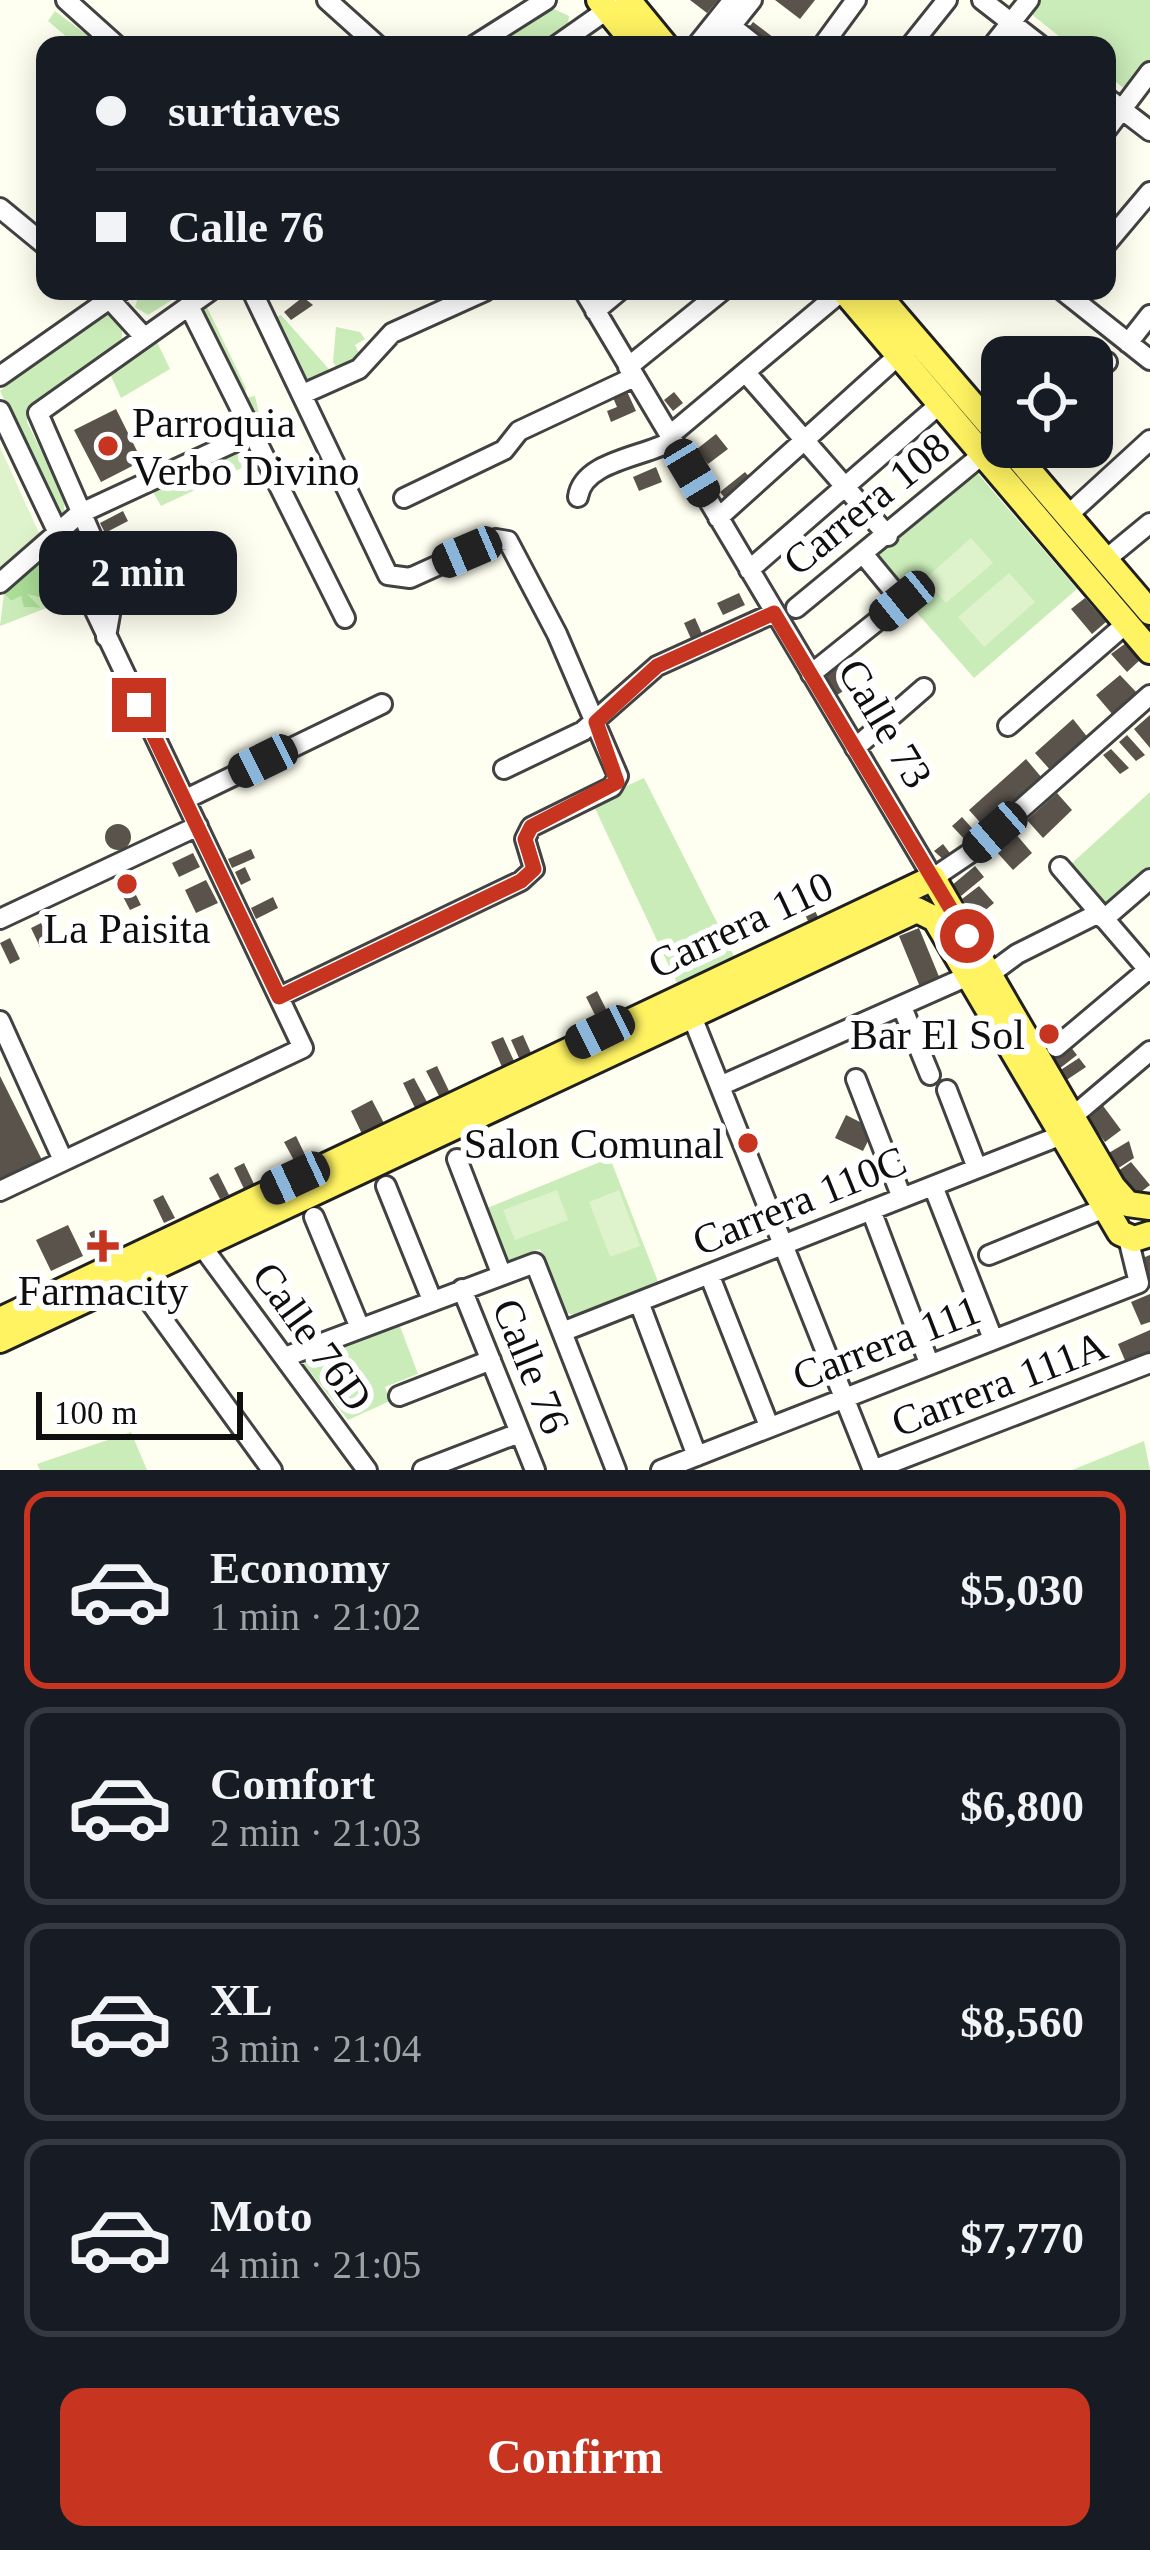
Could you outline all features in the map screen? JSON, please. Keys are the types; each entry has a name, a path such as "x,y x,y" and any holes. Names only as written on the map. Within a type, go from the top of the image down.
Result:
{"main road":[{"path":"614,2 631,36"},
{"path":"614,2 654,36"},
{"path":"851,300 940,404 981,438"},
{"path":"885,300 981,432"},
{"path":"1011,468 1143,610"},
{"path":"1027,468 1143,610 1150,651"},
{"name":"Calle 73","path":"933,878 979,975 1112,1202 1139,1236"},
{"name":"Carrera 110","path":"0,1340 95,1285 933,878"},
{"name":"Calle 73","path":"922,910 979,975"},
{"name":"Carrera 110","path":"0,1320 95,1285 132,1277 922,910"},
{"path":"1112,1202 1150,1207"}],"street":[{"path":"327,0 366,36"},
{"path":"489,36 546,0"},
{"path":"704,36 733,0"},
{"path":"723,36 752,0"},
{"path":"830,36 856,0"},
{"path":"918,36 946,0"},
{"path":"982,0 1029,36"},
{"path":"1000,36 1029,0"},
{"path":"69,1 106,36"},
{"path":"569,36 614,2"},
{"path":"731,26 744,36"},
{"path":"1116,102 1150,73"},
{"path":"1116,106 1150,131"},
{"path":"1116,232 1150,192"},
{"path":"0,208 36,238"},
{"path":"0,376 103,300"},
{"path":"116,300 145,337"},
{"path":"106,637 111,584 38,413 197,300"},
{"path":"256,300 388,575 410,578 496,539 508,541 617,770 612,787 531,827 525,839 534,869 521,881 279,997"},
{"path":"303,394 359,369 392,333 465,300"},
{"name":"Calle 73","path":"589,300 933,878"},
{"path":"595,311 608,300"},
{"path":"404,498 504,450 519,431 631,372 712,300"},
{"path":"578,497 580,487 597,470 670,438 832,300"},
{"path":"1075,300 1150,360"},
{"path":"189,306 345,618"},
{"path":"1128,343 1150,315"},
{"path":"718,518 899,355"},
{"path":"746,374 888,536"},
{"path":"749,570 940,404"},
{"path":"0,411 303,1048 0,1191"},
{"path":"0,583 79,514 254,433"},
{"path":"1067,516 1150,440"},
{"name":"Carrera 108","path":"796,608 981,456"},
{"path":"1105,560 1150,523"},
{"path":"811,674 902,601 863,555"},
{"path":"1008,726 1143,610"},
{"name":"Carrera 108","path":"504,769 596,722 657,666 774,613"},
{"path":"855,748 924,688"},
{"name":"Carrera 110","path":"933,878 976,849 1150,695"},
{"path":"186,799 382,704"},
{"path":"0,919 198,826"},
{"path":"1056,1047 1149,970 1060,867"},
{"path":"722,1085 979,975 1102,916 1150,879"},
{"path":"902,1006 930,1075"},
{"path":"691,1014 873,1470"},
{"path":"0,1022 63,1160"},
{"name":"Carrera 110C","path":"562,1333 977,1168 1067,1126 1147,1060"},
{"path":"856,1078 902,1198"},
{"path":"946,1090 977,1168"},
{"path":"457,1159 501,1273"},
{"path":"386,1186 432,1300"},
{"path":"933,1186 993,1339"},
{"path":"988,1255 1112,1202"},
{"path":"871,1210 929,1363"},
{"path":"314,1217 360,1328"},
{"name":"Carrera 111","path":"661,1470 1138,1283 1139,1236"},
{"name":"Calle 76D","path":"201,1245 367,1470"},
{"path":"285,1358 501,1273 538,1264 616,1470"},
{"path":"709,1274 769,1426"},
{"path":"132,1277 272,1470"},
{"name":"Calle 76","path":"462,1289 535,1470"},
{"path":"639,1302 697,1456"},
{"path":"399,1396 491,1360"},
{"name":"Carrera 111A","path":"873,1470 1150,1363"},
{"path":"423,1470 519,1432"}],"green space":[{"path":"1040,0 1150,0 1150,60 1126,90 1116,82 1116,36 1059,36 1030,13"},
{"path":"552,8 569,16 568,24 553,36 507,36"},
{"path":"55,11 88,36 66,36 48,21"},
{"path":"137,300 172,300 148,315 135,307"},
{"path":"207,307 246,388 244,398 255,396 261,422 245,407 197,312"},
{"path":"281,315 335,376 305,388 271,319"},
{"path":"98,316 122,317 122,339 28,410 27,422 65,500 63,520 0,391"},
{"path":"336,327 360,332 365,339 355,345 363,362 340,373 333,362"},
{"path":"157,342 170,369 121,398 110,374"},
{"path":"252,443 261,459 161,506 152,490"},
{"path":"0,447 39,533 0,567"},
{"path":"973,468 1077,589 974,678 869,558"},
{"path":"971,538 993,563 946,603 925,579"},
{"path":"45,558 53,572 66,570 79,596 70,599 51,590 43,598 27,594 41,608 24,607 21,596 11,601 4,593"},
{"path":"1009,573 1035,602 984,647 958,617"},
{"path":"62,591 70,599 0,626 4,593 11,601 21,596 25,607 41,608 26,594"},
{"path":"644,778 735,958 677,983 592,802"},
{"path":"1150,792 1150,870 1110,907 1071,864"},
{"path":"610,1158 659,1284 578,1316 564,1312 540,1249 499,1263 480,1211"},
{"path":"557,1190 568,1220 515,1240 503,1210"},
{"path":"619,1190 640,1246 610,1257 589,1202"},
{"path":"398,1321 418,1374 385,1387 390,1401 348,1420 304,1364 309,1354"},
{"path":"131,1432 147,1470 40,1470 37,1464"},
{"path":"1144,1441 1150,1470 1072,1470"}],"building":[{"path":"690,0 718,0 707,13"},
{"path":"775,0 815,0 800,19"},
{"path":"753,22 771,36 752,36 746,31"},
{"path":"299,300 313,305 291,320 284,312"},
{"path":"625,387 636,411 611,422 607,411 617,407 611,393"},
{"path":"674,392 683,403 673,411 664,400"},
{"name":"Parroquia Verbo Divino","path":"116,409 142,461 101,482 74,430"},
{"path":"716,434 728,449 708,464 697,449"},
{"path":"656,467 662,482 639,491 633,477"},
{"path":"745,472 753,481 728,502 720,492"},
{"path":"123,511 128,521 105,533 100,523"},
{"path":"739,593 745,605 723,615 717,603"},
{"path":"1085,598 1106,622 1092,634 1071,609"},
{"path":"695,618 703,636 692,641 684,623"},
{"path":"1126,643 1141,659 1127,672 1111,654"},
{"path":"838,667 853,685 837,695 824,674"},
{"path":"1120,675 1138,694 1113,715 1096,695"},
{"path":"1150,715 1150,748 1134,729"},
{"path":"1073,719 1089,739 1052,772 1035,753"},
{"path":"1127,735 1145,755 1136,761 1119,742"},
{"path":"1111,749 1129,768 1120,774 1103,755"},
{"path":"1026,759 1042,778 986,829 969,810"},
{"path":"1057,793 1072,810 1043,838 1027,820"},
{"path":"962,817 979,836 969,844 952,826"},
{"path":"118,824 131,837 118,850 105,837"},
{"path":"1015,833 1032,853 1013,870 995,850"},
{"path":"943,844 953,857 946,862 934,851"},
{"path":"251,849 255,858 232,868 228,859"},
{"path":"193,853 200,867 179,877 172,863"},
{"path":"975,866 984,877 961,896 951,886"},
{"path":"245,867 251,880 241,885 235,872"},
{"path":"206,880 218,903 196,913 185,890"},
{"path":"129,881 141,905 130,910 118,887"},
{"path":"979,886 994,903 977,917 962,899"},
{"path":"808,896 818,917 808,921 798,900"},
{"path":"273,897 278,908 256,919 251,908"},
{"path":"41,923 51,942 40,947 31,928"},
{"path":"919,928 940,979 920,987 899,936"},
{"path":"10,938 20,959 10,964 0,943"},
{"path":"597,991 609,1015 598,1021 586,997"},
{"name":"Bar El Sol","path":"1054,1021 1062,1033 1044,1048 1037,1035"},
{"path":"523,1035 531,1053 519,1058 511,1040"},
{"path":"503,1037 514,1061 502,1067 491,1042"},
{"path":"1070,1046 1077,1055 1059,1069 1052,1060"},
{"path":"1079,1058 1086,1067 1065,1081 1059,1071"},
{"path":"437,1066 449,1091 439,1096 426,1071"},
{"path":"0,1076 44,1164 0,1185"},
{"path":"414,1078 427,1102 415,1108 403,1083"},
{"path":"372,1100 385,1125 363,1136 351,1111"},
{"path":"1101,1103 1121,1130 1105,1142 1086,1117"},
{"path":"846,1115 874,1129 863,1151 835,1138"},
{"path":"296,1136 308,1161 297,1166 284,1142"},
{"path":"1129,1141 1134,1158 1117,1169 1107,1154"},
{"path":"1131,1162 1150,1185 1137,1195 1118,1171"},
{"path":"244,1163 255,1186 245,1191 234,1168"},
{"path":"218,1173 229,1195 220,1199 209,1178"},
{"path":"163,1195 175,1218 164,1223 153,1200"},
{"path":"68,1225 83,1256 51,1271 36,1240"},
{"path":"102,1227 112,1250 100,1256 89,1233"},
{"path":"1150,1255 1150,1284 1145,1286 1135,1261"},
{"path":"1150,1294 1150,1322 1141,1325 1131,1302"},
{"path":"1150,1330 1150,1355 1127,1365 1118,1344"}],"place":[{"name":"Parroquia Verbo Divino","path":"108,446"},
{"name":"La Paisita","path":"127,884"},
{"name":"Bar El Sol","path":"1049,1034"},
{"name":"Salon Comunal","path":"748,1143"},
{"name":"Farmacity","path":"103,1246"}],"route":[{"path":"139,705 279,997 531,874 533,863 525,839 531,827 617,782 617,770 596,722 657,666 774,613 967,936"}]}
